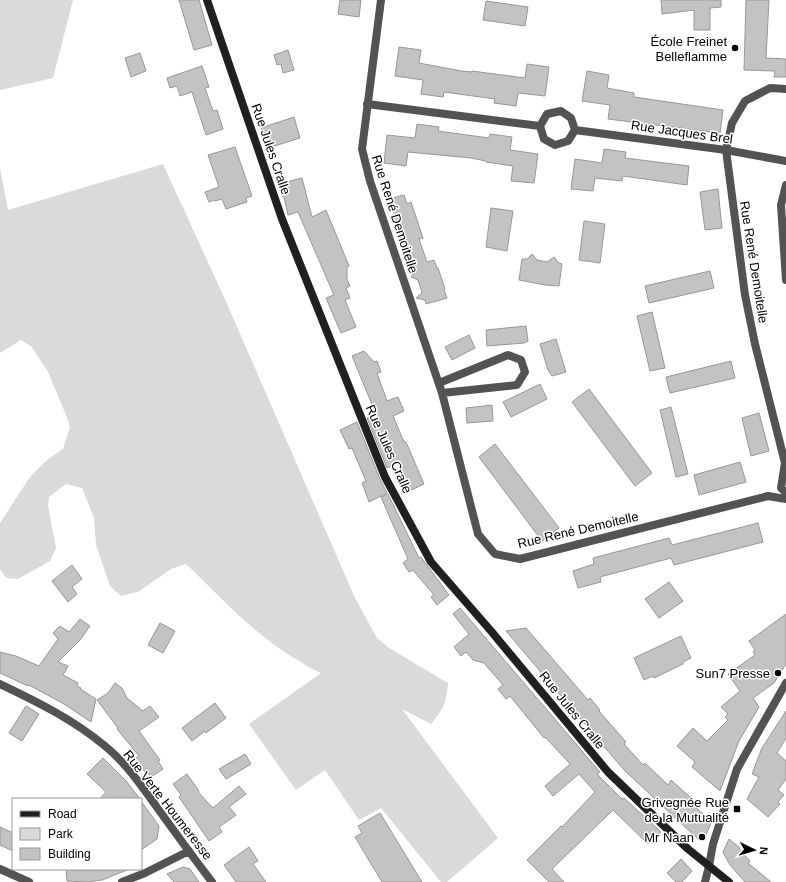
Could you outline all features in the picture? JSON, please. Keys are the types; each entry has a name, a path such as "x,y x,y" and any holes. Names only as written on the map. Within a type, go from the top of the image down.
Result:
{"street":[{"name":"Rue Jules Cralle","path":"207,0 282,219 385,477 431,562 491,631 608,772 688,849 729,882"},
{"name":"Rue René Demoitelle","path":"381,0 362,149 368,175 439,383 478,534 495,554 520,559 768,496 786,499"},
{"name":"Rue René Demoitelle","path":"786,89 770,88 745,101 732,123 726,150 744,295 785,463 781,488 786,493"},
{"path":"368,104 540,126"},
{"path":"561,111 571,118 575,130 568,142 555,145 544,139 540,126 547,114 561,111"},
{"name":"Rue Jacques Brel","path":"575,130 726,150 786,161"},
{"path":"786,185 781,206 786,280"},
{"path":"439,383 508,355 521,360 525,372 517,385 442,393"},
{"path":"705,882 713,844 737,769 786,683"},
{"name":"Rue Verte Houmeresse","path":"0,684 25,696 80,728 105,746 119,760 143,789 212,882"},
{"path":"122,882 145,873 189,851"},
{"path":"0,869 29,882"}],"green space":[{"path":"0,0 73,0 53,78 0,90"},
{"path":"163,164 228,306 355,598 377,638 389,648 448,683 444,705 431,724 402,709 498,838 447,882 441,882 381,808 359,820 325,770 296,790 249,724 321,673 283,651 253,628 186,564 171,569 138,592 121,596 110,586 96,545 94,518 82,488 66,484 49,497 48,506 56,548 50,561 18,579 6,578 0,569 0,523 30,477 47,460 63,449 70,427 48,372 32,347 21,340 0,353 0,168 8,210"}],"building":[{"path":"179,0 199,0 212,45 194,50"},
{"path":"340,0 361,0 359,17 338,14"},
{"path":"661,0 721,0 721,7 710,8 710,30 694,30 694,10 662,14"},
{"path":"746,0 769,0 766,58 786,59 786,77 774,77 775,71 744,70"},
{"path":"486,1 528,7 525,26 483,20"},
{"path":"399,47 421,50 419,63 461,71 525,78 527,64 549,67 545,96 518,93 516,106 494,103 495,99 444,92 443,97 421,94 423,80 395,76"},
{"path":"288,50 294,70 283,73 281,64 277,65 274,55"},
{"path":"140,53 146,71 131,77 125,58"},
{"path":"202,66 209,87 205,88 213,111 217,110 223,129 206,135 192,92 180,96 177,86 170,88 167,78"},
{"path":"587,71 609,75 607,88 634,93 634,97 723,110 720,133 608,119 610,105 582,101"},
{"path":"294,117 300,138 268,148 261,128"},
{"path":"417,124 439,127 438,131 489,138 490,134 512,137 510,150 538,154 534,183 511,181 513,166 471,158 408,152 406,166 384,163 387,135 415,138"},
{"path":"235,147 252,196 246,198 247,202 226,209 222,199 209,202 205,192 219,187 208,155"},
{"path":"604,149 626,152 625,158 689,166 687,185 623,176 622,181 595,178 593,191 571,189 575,159 602,163"},
{"path":"302,178 312,217 326,210 349,266 347,267 347,279 350,286 346,288 350,298 345,300 356,327 341,333 326,298 334,295 298,212 288,215 279,184"},
{"path":"718,189 722,228 705,230 700,192"},
{"path":"404,195 407,204 411,202 423,238 419,239 427,262 434,260 447,298 426,304 425,300 416,298 422,293 418,280 411,277 416,271 409,252 404,254 398,235 401,235 390,201 394,200 393,198"},
{"path":"491,208 513,211 507,251 486,247"},
{"path":"584,221 605,224 600,263 579,260"},
{"path":"532,254 537,260 547,262 554,257 559,263 562,264 559,286 519,280 522,259 527,259"},
{"path":"710,271 714,288 649,303 645,286"},
{"path":"652,312 665,368 650,371 637,316"},
{"path":"526,326 528,341 524,343 487,346 486,330"},
{"path":"469,335 475,348 452,360 445,347"},
{"path":"556,339 566,372 552,376 548,370 540,344"},
{"path":"364,351 374,362 377,361 381,372 377,373 387,401 398,397 404,411 393,416 424,484 409,491 398,463 387,468 367,418 376,414 352,356"},
{"path":"731,361 735,378 670,393 666,377"},
{"path":"540,384 547,399 511,417 503,402"},
{"path":"589,389 652,473 635,486 572,402"},
{"path":"492,405 493,421 467,423 466,408"},
{"path":"671,407 688,474 676,477 660,410"},
{"path":"759,413 769,451 751,456 742,418"},
{"path":"357,422 387,493 369,502 362,483 366,481 352,448 349,449 340,430"},
{"path":"495,444 559,528 542,541 479,457"},
{"path":"740,462 746,482 699,495 694,475"},
{"path":"388,494 419,558 421,557 449,595 437,605 431,597 434,595 413,570 409,572 403,563 408,559 381,497"},
{"path":"758,523 763,542 674,565 671,558 600,577 601,582 578,588 573,571 594,564 593,558 669,538 672,545"},
{"path":"72,565 82,579 72,587 77,594 68,602 52,581"},
{"path":"669,582 683,601 659,618 645,599"},
{"path":"460,608 600,772 597,774 622,799 624,798 661,832 648,844 613,810 552,869 564,882 549,882 527,860 561,826 562,827 595,792 579,774 553,796 545,786 570,764 545,737 544,738 510,696 506,699 498,689 503,685 484,663 473,660 466,652 461,656 454,647 469,634 453,614"},
{"path":"786,614 786,664 774,683 753,698 759,707 739,741 720,791 692,767 695,762 677,746 693,728 707,741 728,720 725,717 728,714 721,707 740,691 728,674 755,655 753,652 755,650 749,641"},
{"path":"80,619 90,626 80,640 58,662 68,666 63,675 78,683 77,686 81,688 80,689 96,699 91,722 64,704 29,685 28,686 0,673 0,652 16,656 39,666 58,639 53,633 60,626 69,632"},
{"path":"160,623 175,631 163,653 148,645"},
{"path":"526,628 588,700 590,698 600,710 599,711 626,742 624,744 643,765 645,763 668,785 671,780 699,805 696,808 712,821 705,837 698,839 624,770 506,631"},
{"path":"681,636 691,658 683,662 683,664 654,678 653,676 644,680 634,658"},
{"path":"115,683 122,688 127,698 143,711 150,706 159,717 139,731 160,760 158,761 163,769 151,777 147,771 145,772 134,759 139,756 117,729 118,728 97,700 108,693"},
{"path":"215,703 226,718 206,733 205,731 192,741 182,728"},
{"path":"26,706 39,714 22,741 9,733"},
{"path":"786,711 786,738 777,753 786,761 786,779 778,790 784,795 778,802 780,804 768,817 747,799 759,777 752,774 762,748"},
{"path":"245,754 251,764 226,779 219,769"},
{"path":"103,758 127,782 139,798 101,798 106,792 87,774"},
{"path":"187,774 199,791 198,792 213,808 239,786 246,794 229,807 236,815 219,827 222,832 209,841 179,797 181,795 173,784"},
{"path":"142,802 159,826 157,839 142,849"},
{"path":"380,813 422,882 382,882 355,837 362,833 358,826"},
{"path":"0,827 12,833 12,851 0,845"},
{"path":"729,839 740,848 739,849 750,861 748,863 771,882 745,882 730,865 723,852"},
{"path":"249,847 258,861 253,864 266,882 236,882 224,865"},
{"path":"681,859 692,871 682,882 676,882 667,873"},
{"path":"183,867 190,869 199,882 174,882 167,874"},
{"path":"66,870 127,870 102,880 87,882 67,881"}],"place":[{"name":"École Freinet Belleflamme","path":"735,48"},
{"name":"Sun7 Presse","path":"778,673"},
{"name":"Grivegnée Rue de la Mutualité","path":"737,809"},
{"name":"Mr Naan","path":"702,837"}]}
